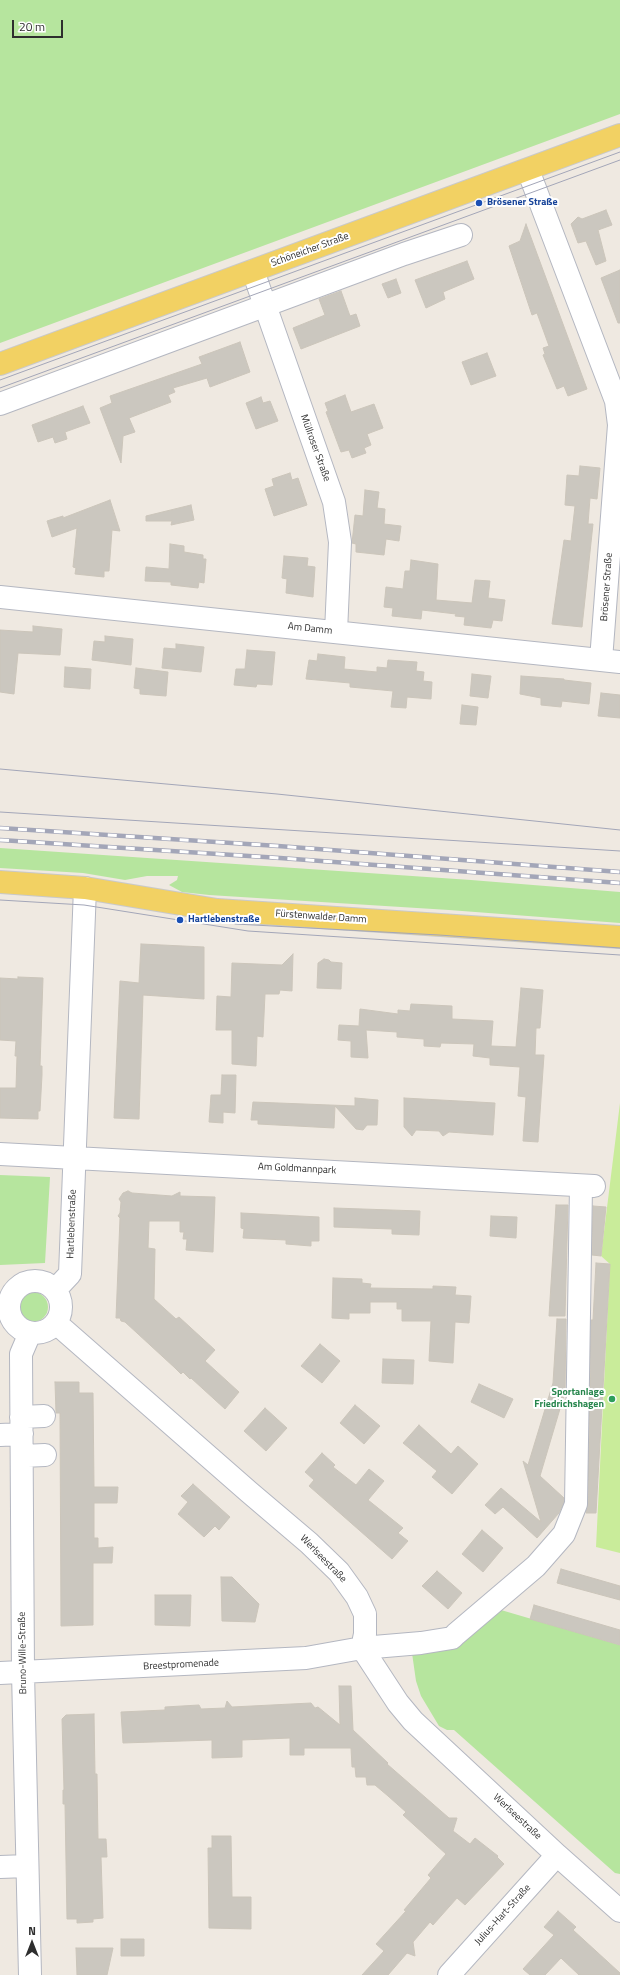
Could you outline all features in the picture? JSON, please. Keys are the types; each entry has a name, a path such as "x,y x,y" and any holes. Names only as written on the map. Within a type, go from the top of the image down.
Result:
{"main road":[{"name":"Schöneicher Straße","path":"0,364 620,135"},
{"name":"Fürstenwalder Damm","path":"0,882 85,888 217,910 620,936"}],"street":[{"name":"Brösener Straße","path":"528,170 616,401 619,425 611,661"},
{"path":"0,404 404,254 461,236"},
{"name":"Müllroser Straße","path":"253,271 334,502 340,542 336,632"},
{"name":"Am Damm","path":"0,597 611,661"},
{"name":"Hartlebenstraße","path":"55,1290 70,1274 85,888"},
{"name":"Am Goldmannpark","path":"0,1154 587,1186"},
{"name":"Breestpromenade","path":"0,1673 306,1658 362,1648 421,1643 452,1638 536,1566 564,1534 576,1504 587,1186"},
{"path":"32,1282 44,1283 55,1290 61,1301 61,1313 56,1323 44,1332 30,1333 20,1328 12,1319 6,1294 20,1286 32,1282"},
{"name":"Werlseestraße","path":"56,1323 249,1492 309,1542 339,1572 357,1597 365,1614 365,1634 362,1648 398,1703 413,1721 557,1855 620,1911"},
{"name":"Bruno-Wille-Straße","path":"30,1333 21,1354 23,1672 30,1975"},
{"path":"0,1435 44,1416"},
{"path":"22,1456 45,1455"},
{"name":"Julius-Hart-Straße","path":"449,1975 557,1855"},
{"path":"0,1867 27,1866"}],"green space":[{"path":"0,0 620,0 620,114 0,343"},
{"path":"0,848 471,880 620,892 620,923 182,892 169,885 177,880 178,876 147,876 125,880 83,873 0,868"},
{"name":"Sportanlage Friedrichshagen","path":"620,1103 620,1553 596,1547 610,1264 601,1256"},
{"path":"0,1175 50,1177 45,1263 0,1265"},
{"path":"33,1292 44,1296 48,1307 44,1318 33,1322 22,1318 18,1307 22,1296"},
{"path":"501,1610 620,1645 620,1874 615,1873 454,1730 447,1730 439,1726 421,1696 416,1681 411,1646"}],"building":[{"path":"606,210 612,225 598,230 606,261 596,265 586,241 578,243 571,224 578,217 582,219"},
{"path":"526,224 587,389 568,396 564,386 557,389 543,355 545,354 543,348 549,346 537,313 532,315 509,246 520,241"},
{"path":"467,261 474,279 443,292 445,299 426,308 415,280"},
{"path":"620,270 620,323 618,323 601,278"},
{"path":"396,279 401,293 388,298 382,284"},
{"path":"341,291 350,316 356,314 360,326 301,349 293,328 325,315 319,299"},
{"path":"240,342 250,372 210,387 207,378 173,388 175,392 168,395 171,402 129,418 135,432 123,436 121,463 100,408 112,403 110,396 202,364 199,357"},
{"path":"487,353 496,376 471,385 462,362"},
{"path":"345,395 351,412 374,404 383,428 367,434 371,445 364,448 366,453 352,458 349,450 341,452 326,412 328,411 325,403"},
{"path":"261,397 263,403 270,401 278,421 256,429 246,403"},
{"path":"83,406 90,423 65,432 67,439 55,443 53,437 38,442 32,425"},
{"path":"580,466 600,468 597,499 590,498 588,524 593,524 582,627 552,624 564,540 571,541 575,506 565,505 567,475 579,476"},
{"path":"290,473 292,480 298,478 307,505 274,516 265,489 274,486 272,479"},
{"path":"365,490 379,492 377,508 385,509 384,524 401,526 399,541 386,539 384,555 356,552 356,544 352,543 355,515 363,516"},
{"path":"110,500 120,531 112,530 109,571 104,571 104,577 75,574 76,568 73,567 77,528 52,537 47,521 63,516 63,518"},
{"path":"191,505 194,520 171,525 172,521 146,521 146,516"},
{"path":"170,544 184,546 184,552 203,555 203,559 206,559 204,583 199,582 198,588 171,585 171,582 145,581 146,567 169,569"},
{"path":"284,556 308,558 307,566 315,567 313,597 286,593 287,579 282,578"},
{"path":"411,560 438,564 436,600 472,603 475,580 490,581 488,598 505,600 502,621 493,620 491,628 464,625 465,617 455,616 456,614 422,610 421,619 392,616 393,608 384,607 386,587 403,589 405,571 410,571"},
{"path":"33,626 62,629 60,655 18,653 14,694 0,692 0,630 33,632"},
{"path":"105,636 133,639 131,665 92,660 94,641 105,642"},
{"path":"176,644 204,647 201,672 162,668 164,648 176,649"},
{"path":"247,650 275,652 272,685 257,684 256,687 234,685 236,669 245,669"},
{"path":"318,654 345,657 344,669 377,672 377,667 387,668 388,660 417,662 416,671 424,672 423,681 432,682 431,699 407,697 406,708 391,707 393,691 350,687 350,683 306,679 309,660 317,661"},
{"path":"65,667 91,669 90,689 64,687"},
{"path":"136,668 168,672 166,696 140,694 140,689 134,688"},
{"path":"472,674 491,676 488,698 470,696"},
{"path":"521,676 564,679 591,683 589,704 562,701 561,707 541,705 541,698 520,694"},
{"path":"601,693 620,695 620,718 598,716"},
{"path":"462,705 478,707 476,725 460,724"},
{"path":"141,944 204,947 204,999 143,995 139,1119 114,1118 120,981 139,983"},
{"path":"293,954 292,991 280,990 279,994 265,994 263,1037 257,1036 256,1066 232,1064 232,1030 216,1030 217,996 231,997 232,963 282,965"},
{"path":"324,959 331,962 342,963 341,989 317,988 318,963"},
{"path":"18,977 43,978 40,1066 42,1066 42,1075 40,1111 38,1111 38,1119 0,1118 0,1088 16,1088 17,1056 15,1056 16,1041 0,1040 0,978 18,979"},
{"path":"521,988 543,990 540,1028 536,1028 535,1055 544,1055 538,1142 523,1141 526,1097 518,1096 520,1067 490,1065 490,1058 473,1056 474,1044 441,1043 440,1047 424,1046 424,1039 397,1037 397,1032 366,1030 368,1058 351,1057 351,1041 338,1040 339,1025 359,1026 360,1009 398,1014 398,1010 410,1011 411,1004 452,1006 452,1019 493,1021 491,1046 516,1047"},
{"path":"222,1075 236,1075 235,1113 223,1112 223,1123 209,1122 211,1095 221,1095"},
{"path":"355,1098 378,1100 377,1125 367,1125 363,1130 356,1129 335,1106 334,1128 258,1124 258,1120 251,1120 253,1102 355,1106"},
{"path":"404,1098 495,1103 493,1135 449,1132 443,1136 439,1131 416,1130 412,1136 404,1127"},
{"path":"128,1191 132,1193 172,1196 180,1192 180,1196 215,1197 213,1252 186,1250 187,1239 183,1239 184,1232 180,1232 180,1221 149,1221 148,1248 155,1249 154,1299 176,1319 179,1317 215,1350 205,1361 239,1392 225,1409 191,1378 190,1379 183,1372 181,1374 125,1322 121,1321 120,1318 116,1318 120,1218 118,1216 120,1213 121,1202 119,1199 123,1193"},
{"path":"556,1205 568,1205 565,1316 549,1316"},
{"path":"593,1206 606,1207 601,1256 592,1255"},
{"path":"334,1208 420,1211 419,1235 392,1234 392,1229 334,1227"},
{"path":"241,1213 319,1217 319,1241 311,1241 311,1246 286,1244 286,1240 243,1238 244,1229 241,1228"},
{"path":"491,1216 517,1217 516,1238 490,1236"},
{"path":"596,1263 610,1264 596,1513 586,1513 588,1504 591,1320 593,1320"},
{"path":"333,1278 362,1279 362,1283 371,1284 370,1288 433,1289 433,1286 456,1287 455,1295 471,1296 469,1323 455,1322 453,1363 429,1361 431,1321 402,1321 402,1309 397,1309 397,1302 370,1302 370,1313 349,1313 349,1319 332,1318"},
{"path":"557,1319 566,1319 565,1392 540,1476 564,1498 564,1502 559,1513 537,1538 503,1507 495,1514 485,1505 501,1488 541,1522 523,1461 528,1465 553,1383"},
{"path":"320,1344 340,1361 322,1383 301,1366"},
{"path":"383,1359 414,1360 413,1384 382,1383"},
{"path":"55,1382 79,1382 79,1393 93,1393 94,1487 118,1487 117,1503 94,1503 94,1538 98,1538 98,1548 113,1547 112,1563 93,1563 93,1625 61,1626 60,1413 56,1413"},
{"path":"479,1384 513,1399 504,1418 471,1402"},
{"path":"355,1405 380,1426 364,1444 340,1423"},
{"path":"265,1408 287,1428 266,1451 244,1431"},
{"path":"419,1425 451,1454 458,1446 478,1464 452,1494 432,1477 437,1471 403,1443"},
{"path":"322,1453 335,1465 333,1467 356,1485 369,1469 384,1481 368,1500 403,1528 398,1533 408,1541 392,1559 309,1486 314,1480 305,1472"},
{"path":"193,1484 230,1517 219,1530 215,1526 204,1537 178,1514 188,1502 181,1496"},
{"path":"482,1530 503,1548 483,1572 462,1554"},
{"path":"561,1569 620,1586 620,1600 557,1583"},
{"path":"437,1571 462,1593 448,1609 422,1586"},
{"path":"221,1577 232,1577 259,1604 255,1622 222,1621"},
{"path":"155,1595 191,1595 190,1626 155,1625"},
{"path":"534,1605 620,1630 620,1645 530,1619"},
{"path":"339,1686 351,1686 353,1730 388,1763 387,1764 449,1818 457,1818 453,1831 470,1844 475,1838 498,1856 497,1857 504,1864 465,1905 457,1898 433,1925 430,1922 413,1942 415,1956 407,1953 388,1975 362,1975 384,1951 376,1944 406,1911 404,1910 431,1878 428,1875 446,1854 403,1815 406,1812 388,1796 375,1785 367,1785 366,1777 356,1777 355,1767 352,1767 351,1748 304,1748 304,1755 290,1755 290,1738 242,1740 242,1757 212,1758 212,1740 123,1743 121,1712 165,1710 165,1707 199,1705 201,1709 225,1708 227,1701 232,1707 311,1703 315,1708 318,1707 340,1725"},
{"path":"94,1714 98,1839 106,1839 107,1857 101,1857 103,1918 93,1919 93,1922 77,1923 77,1919 67,1919 62,1719 66,1715"},
{"path":"212,1836 231,1836 232,1897 251,1897 251,1929 209,1928 208,1848 212,1848"},
{"path":"558,1911 576,1927 573,1930 620,1973 620,1975 579,1975 561,1958 545,1975 530,1975 523,1969 554,1935 544,1927"},
{"path":"121,1939 144,1939 144,1956 121,1956"},
{"path":"76,1948 113,1948 107,1975 77,1975"}],"tram line":[{"path":"0,380 620,152"},
{"path":"0,388 620,160"},
{"path":"0,769 277,794 620,830"},
{"path":"0,812 620,851"},
{"path":"0,900 84,905 248,931 620,955"},
{"path":"235,924 439,935 620,948"}],"railway":[{"path":"0,828 278,846 620,872"},
{"path":"0,840 280,858 620,883"}],"place":[{"name":"Brösener Straße","path":"479,203"},
{"name":"Hartlebenstraße","path":"180,920"},
{"name":"Sportanlage Friedrichshagen","path":"612,1399"}]}
